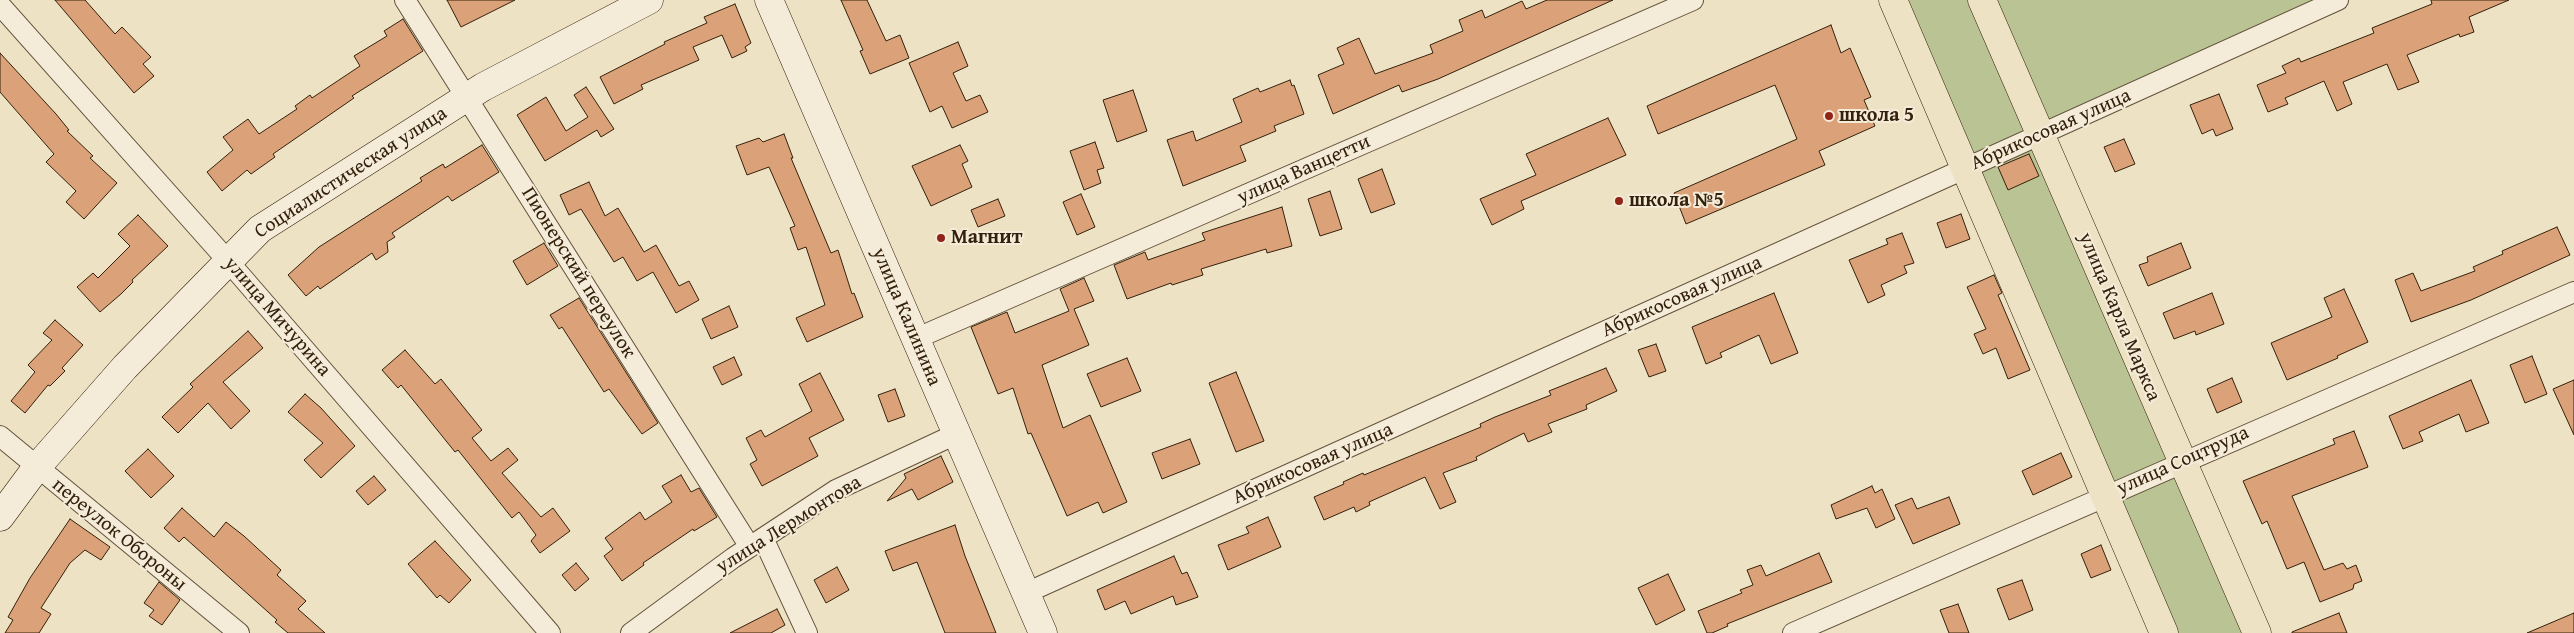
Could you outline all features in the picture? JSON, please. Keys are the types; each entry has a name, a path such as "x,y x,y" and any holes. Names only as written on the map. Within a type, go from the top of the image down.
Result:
{"main road":[{"path":"1893,0 2164,633"},
{"name":"улица Карла Маркса","path":"1982,0 2256,633"}],"street":[{"name":"Пионерский переулок","path":"405,0 756,543 807,633"},
{"name":"Социалистическая улица","path":"0,517 37,467 125,367 260,229 467,97 650,0"},
{"name":"улица Калинина","path":"769,0 1043,633"},
{"name":"улица Ванцетти","path":"915,339 1693,0"},
{"name":"Абрикосовая улица","path":"1026,593 2338,0"},
{"name":"улица Мичурина","path":"0,5 228,261 550,633"},
{"name":"улица Соцтруда","path":"1793,633 2182,461 2574,292"},
{"name":"улица Лермонтова","path":"632,633 756,543 836,490 956,434"},
{"name":"переулок Обороны","path":"0,436 239,633"}],"green space":[{"path":"1892,0 2338,0 2041,135 2257,633 2162,633"}],"building":[{"path":"55,0 85,0 115,34 122,27 151,57 143,64 154,76 134,93"},
{"path":"447,0 515,0 461,27"},
{"path":"841,0 867,0 886,41 900,35 909,58 870,74 860,51 863,50"},
{"path":"1547,0 1613,0 1438,79 1402,92 1399,85 1333,114 1318,75 1344,64 1337,48 1359,38 1375,74 1433,53 1430,45 1463,31 1459,20 1482,10 1485,18 1522,1 1526,9"},
{"path":"2431,0 2509,0 2469,17 2474,32 2460,37 2459,34 2407,55 2419,82 2398,90 2387,64 2343,82 2352,104 2337,111 2324,81 2285,98 2288,104 2268,112 2257,85 2286,73 2282,66 2299,58 2301,62 2374,33 2372,28 2432,4"},
{"path":"735,4 751,43 745,47 747,51 732,58 722,35 693,47 699,60 641,85 643,89 614,104 600,77 665,44 664,42 707,23 704,17"},
{"path":"403,19 423,51 352,96 354,98 273,154 275,157 251,174 247,170 222,191 207,172 233,150 223,137 248,119 259,134 297,109 295,106 310,95 312,98 360,66 354,56 387,36 384,31"},
{"name":"школа 5","path":"1831,25 1841,53 1850,48 1871,97 1864,100 1875,126 1819,151 1825,165 1686,224 1674,193 1797,139 1775,85 1658,134 1647,106"},
{"path":"958,42 968,66 953,73 966,101 980,95 988,112 952,128 942,106 930,112 909,63"},
{"path":"0,53 56,114 69,130 67,131 93,156 90,158 117,183 84,219 66,202 76,191 46,162 54,154 0,92"},
{"path":"1290,80 1292,86 1294,85 1304,114 1274,126 1276,131 1240,146 1246,161 1183,186 1167,140 1193,131 1196,141 1242,122 1233,99 1258,88 1260,92"},
{"path":"586,87 614,129 601,137 597,130 545,161 517,115 546,97 566,131 588,117 574,95"},
{"path":"1133,90 1147,131 1117,142 1103,100"},
{"path":"2219,94 2233,129 2216,136 2213,129 2202,134 2190,105"},
{"path":"1608,118 1626,155 1521,201 1524,209 1492,225 1480,199 1536,175 1526,154"},
{"path":"784,134 793,158 791,158 831,253 838,250 852,294 854,293 863,317 807,342 796,318 825,305 806,247 798,250 790,228 795,226 769,167 747,175 736,146 759,138 763,142"},
{"path":"2124,139 2135,164 2115,172 2104,147"},
{"path":"1095,142 1104,168 1097,170 1101,183 1084,190 1070,151"},
{"path":"482,145 499,172 452,201 448,196 392,233 395,237 387,242 388,252 376,260 372,253 320,289 318,286 306,296 288,275 319,247 422,181 420,178 443,164 445,168"},
{"path":"960,145 968,161 962,164 972,187 931,206 912,166"},
{"path":"2029,154 2039,176 2008,190 1998,167"},
{"path":"1382,169 1395,204 1371,213 1358,179"},
{"path":"589,182 605,216 618,208 644,252 656,245 679,286 689,281 699,300 676,313 653,272 637,281 623,257 614,262 581,209 569,215 560,195"},
{"path":"1330,191 1342,229 1320,236 1308,199"},
{"path":"1081,194 1095,227 1077,235 1063,202"},
{"path":"998,199 1005,216 978,227 971,210"},
{"path":"1282,207 1292,246 1267,253 1266,249 1201,269 1203,275 1172,285 1171,283 1127,299 1114,265 1145,252 1148,260 1205,240 1202,233"},
{"path":"1961,214 1970,239 1946,248 1937,223"},
{"path":"138,215 168,246 132,280 133,282 121,294 100,312 77,287 93,273 98,278 130,246 118,234"},
{"path":"2557,227 2570,255 2471,300 2411,322 2395,280 2413,273 2421,291 2475,271 2473,267 2503,254 2502,251"},
{"path":"1902,233 1914,263 1904,266 1907,273 1881,285 1885,295 1868,303 1849,260 1888,244 1886,239"},
{"path":"544,243 558,266 527,285 513,261"},
{"path":"2181,243 2191,268 2148,286 2139,265 2148,262 2147,257"},
{"path":"1994,275 2002,293 1998,295 2030,370 2008,379 1996,348 1983,354 1974,334 1986,329 1967,287"},
{"path":"1084,278 1094,301 1074,309 1089,345 1042,365 1063,428 1090,415 1127,502 1103,513 1098,502 1067,516 1031,433 1028,434 1013,388 998,394 971,327 1007,312 1015,333 1069,311 1060,289"},
{"path":"2344,289 2368,342 2337,356 2338,358 2287,380 2271,343 2332,317 2324,298"},
{"path":"1774,293 1798,353 1771,364 1759,335 1720,353 1722,357 1706,364 1692,327"},
{"path":"2212,293 2224,324 2196,335 2195,331 2174,339 2163,313"},
{"path":"579,298 658,423 642,434 609,389 604,392 562,327 559,329 550,315"},
{"path":"729,306 738,327 711,339 702,319"},
{"path":"55,320 83,345 62,368 65,371 50,386 48,385 25,413 11,401 35,372 28,365 52,340 43,333"},
{"path":"248,331 263,348 223,382 250,411 231,429 208,403 178,433 162,417 193,387 190,384"},
{"path":"1656,344 1666,371 1649,377 1638,350"},
{"path":"405,350 435,384 441,379 482,430 472,438 491,461 508,448 518,460 502,473 541,517 553,508 570,531 540,553 531,541 536,535 519,512 512,518 458,450 455,452 401,385 398,388 382,370"},
{"path":"2532,356 2547,394 2525,403 2510,365"},
{"path":"734,357 742,375 722,385 713,367"},
{"path":"1127,358 1141,391 1101,407 1087,374"},
{"path":"1606,368 1617,391 1586,405 1587,409 1548,424 1552,432 1528,442 1524,433 1476,457 1477,460 1443,473 1456,502 1440,509 1425,477 1369,502 1370,505 1356,512 1354,507 1324,520 1314,497 1344,484 1343,482 1363,473 1364,475 1481,427 1480,424 1495,417 1551,395 1549,391"},
{"path":"1236,372 1264,441 1236,452 1209,383"},
{"path":"820,373 844,420 809,438 818,456 762,486 750,464 757,460 746,438 761,430 765,437 812,411 799,384"},
{"path":"2232,378 2242,402 2217,413 2207,389"},
{"path":"2471,380 2489,423 2466,432 2459,414 2419,432 2423,441 2403,449 2389,416"},
{"path":"2574,380 2574,435 2553,389"},
{"path":"895,389 905,416 888,422 878,395"},
{"path":"305,394 321,408 355,446 321,478 304,460 323,443 288,412"},
{"path":"2354,431 2368,467 2292,496 2324,570 2343,563 2347,569 2356,565 2362,581 2354,584 2353,589 2320,602 2304,562 2287,569 2267,521 2262,524 2243,481 2335,444 2333,439"},
{"path":"1190,439 1200,464 1162,479 1152,453"},
{"path":"148,449 174,476 151,498 125,471"},
{"path":"2061,453 2072,477 2033,495 2022,471"},
{"path":"941,456 953,482 918,500 912,489 887,501 906,478 904,474"},
{"path":"681,475 691,492 699,488 717,517 694,531 693,529 643,563 644,565 622,581 604,556 613,549 605,538 640,512 645,520 672,502 662,486"},
{"path":"374,476 386,490 368,505 356,491"},
{"path":"1872,486 1875,493 1882,489 1895,519 1876,528 1867,508 1836,519 1831,505"},
{"path":"1949,497 1960,524 1913,544 1895,505 1912,498 1917,509"},
{"path":"182,508 214,537 226,522 244,536 281,570 277,575 306,601 298,609 325,633 288,633 275,622 277,620 184,537 179,542 164,528"},
{"path":"1268,517 1281,547 1228,570 1218,545 1249,533 1246,527"},
{"path":"70,519 110,547 101,560 85,550 70,563 41,608 51,614 39,633 5,633 13,620 8,617 30,578"},
{"path":"955,525 965,556 996,633 945,633 917,562 893,571 885,551"},
{"path":"435,541 471,580 449,603 440,595 437,598 408,564"},
{"path":"2101,545 2111,570 2091,578 2081,554"},
{"path":"1819,553 1832,582 1727,624 1728,626 1712,633 1707,633 1698,611 1742,593 1740,590 1753,585 1747,570 1761,565 1766,576"},
{"path":"1174,556 1182,574 1187,572 1198,597 1176,605 1173,596 1131,614 1125,601 1105,610 1097,590"},
{"path":"576,563 589,579 575,591 562,575"},
{"path":"837,567 849,590 826,603 814,580"},
{"path":"1668,574 1685,610 1656,625 1638,588"},
{"path":"2022,580 2033,610 2009,620 1997,589"},
{"path":"159,582 180,600 162,625 149,616 154,610 144,603"},
{"path":"1958,604 1969,633 1949,633 1940,610"},
{"path":"777,609 785,625 771,633 730,633"},
{"path":"2339,613 2347,633 2292,633 2292,632"},
{"path":"2574,613 2574,633 2527,633"}],"place":[{"name":"школа 5","path":"1829,116"},
{"name":"школа №5","path":"1619,201"},
{"name":"Магнит","path":"941,238"}]}
